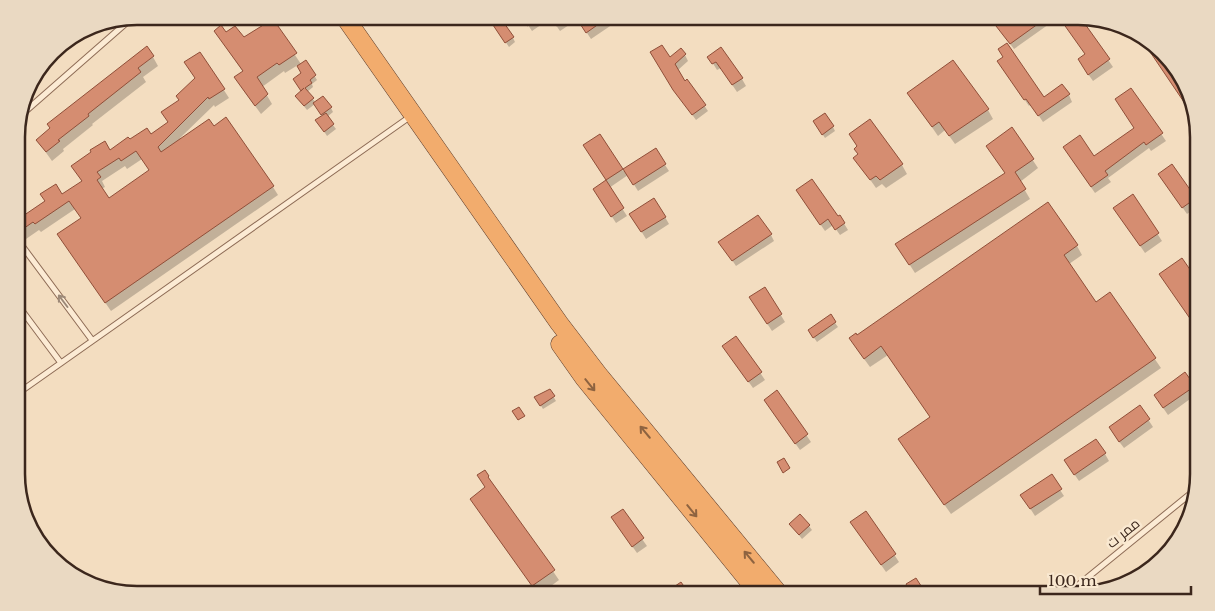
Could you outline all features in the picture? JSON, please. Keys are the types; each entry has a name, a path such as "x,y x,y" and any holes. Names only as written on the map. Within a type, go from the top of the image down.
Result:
{"highway":[{"path":"337,25 588,362 773,586"},
{"path":"350,25 408,118 584,378 753,586"}],"lane":[{"path":"29,108 123,26"},
{"path":"25,388 408,118"},
{"path":"25,250 92,340"},
{"path":"25,315 61,363"},
{"name":"ممر ت","path":"1076,586 1188,496"}],"building":[{"path":"221,25 226,32 235,26 244,37 263,25 277,25 297,53 279,65 277,63 257,77 268,94 255,106 234,77 243,71 214,31"},
{"path":"493,25 505,25 514,37 505,43"},
{"path":"581,25 597,25 586,33"},
{"path":"997,25 1036,25 1010,44 996,26"},
{"path":"1064,25 1086,26 1110,59 1088,75 1078,59 1085,54"},
{"path":"1007,43 1044,97 1062,84 1070,94 1038,116 1026,99 1024,100 997,61 1003,57 998,49"},
{"path":"662,45 670,57 681,48 686,54 675,64 685,81 687,79 706,105 692,115 673,90 650,52"},
{"path":"147,46 154,56 138,68 141,72 88,114 89,116 46,152 36,140 50,128 47,124"},
{"path":"721,47 743,78 732,85 716,62 712,64 707,57"},
{"path":"1150,51 1167,69 1175,81 1184,102"},
{"path":"200,52 225,89 209,99 208,97 158,147 161,152 209,119 214,126 226,117 274,186 105,303 57,234 81,218 69,201 35,224 33,222 25,228 25,215 45,201 40,194 56,184 62,194 82,181 71,166 91,152 90,150 105,141 110,150 128,137 130,139 147,128 151,134 168,122 161,112 179,100 176,96 195,78 184,62","holes":["136,151 149,170 109,198 97,180 101,177 97,172 119,158 121,161"]},
{"path":"306,60 316,75 310,80 312,83 305,88 314,98 304,106 295,96 301,91 293,79 301,73 297,66"},
{"path":"953,60 989,109 949,136 939,122 932,127 907,93"},
{"path":"1131,88 1163,133 1146,145 1144,142 1105,171 1108,175 1091,187 1063,147 1080,135 1094,156 1134,128 1115,99"},
{"path":"323,96 332,107 321,115 313,103"},
{"path":"326,113 334,124 324,132 315,120"},
{"path":"825,113 834,126 822,135 813,121"},
{"path":"870,119 903,164 880,180 876,176 870,180 853,158 858,154 854,149 857,146 849,134"},
{"path":"1012,127 1034,159 1015,172 1026,189 909,265 895,244 1005,173 986,146"},
{"path":"600,134 623,169 606,180 583,145"},
{"path":"656,148 666,164 633,185 623,169"},
{"path":"1172,164 1190,190 1190,202 1182,208 1158,174"},
{"path":"812,179 845,223 835,230 828,219 820,225 796,190"},
{"path":"606,180 624,208 611,217 593,189"},
{"path":"1133,194 1159,233 1140,246 1113,208"},
{"path":"654,198 666,217 641,232 629,214"},
{"path":"1048,202 1078,245 1064,255 1096,302 1110,292 1156,358 944,505 898,439 930,417 881,346 864,359 849,338 856,333 857,335"},
{"path":"758,215 772,234 732,261 718,242"},
{"path":"1182,258 1190,270 1190,319 1159,274"},
{"path":"765,287 782,314 767,324 749,297"},
{"path":"831,314 836,322 813,338 808,330"},
{"path":"736,336 762,372 748,382 722,346"},
{"path":"1185,372 1190,379 1190,389 1163,408 1154,395"},
{"path":"550,389 555,396 540,406 534,397"},
{"path":"777,390 808,434 795,444 764,400"},
{"path":"1140,405 1150,419 1119,442 1109,427"},
{"path":"519,407 525,416 518,420 512,411"},
{"path":"1096,439 1106,453 1074,475 1064,460"},
{"path":"784,458 790,468 783,473 777,462"},
{"path":"485,470 488,477 555,570 532,586 470,499 485,487 477,475"},
{"path":"1052,474 1062,489 1030,509 1020,495"},
{"path":"623,509 644,538 632,547 611,517"},
{"path":"866,511 896,554 881,565 850,522"},
{"path":"800,514 810,525 799,535 789,524"},
{"path":"916,578 921,586 907,586 906,584"},
{"path":"681,582 684,586 675,586"}]}
